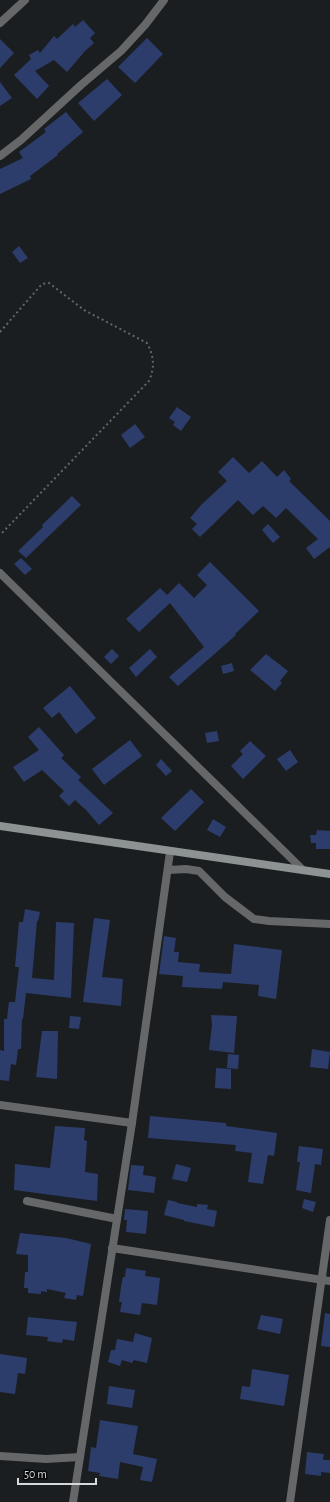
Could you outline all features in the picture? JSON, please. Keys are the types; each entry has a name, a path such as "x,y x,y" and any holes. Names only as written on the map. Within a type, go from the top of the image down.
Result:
{"main road":[{"path":"0,826 170,852 330,874"}],"street":[{"path":"0,23 25,0"},
{"path":"0,156 21,140 121,50 145,25 164,0"},
{"path":"0,573 303,870"},
{"path":"73,1502 132,1123 170,852"},
{"path":"168,870 186,869 199,871 225,897 254,919 330,924"},
{"path":"0,1105 132,1123"},
{"path":"27,1201 117,1219"},
{"path":"290,1502 326,1280 330,1220"},
{"path":"112,1248 326,1280"},
{"path":"0,1456 46,1459 80,1457"}],"path":[{"path":"0,332 42,284 49,283 84,310 147,344 152,352 153,372 149,381 0,535"}],"building":[{"path":"83,20 95,33 90,38 94,43 67,72 54,60 35,71 49,86 37,99 14,75 31,59 29,55 38,50 40,53 54,36 57,39 73,24 75,27"},
{"path":"147,38 163,54 135,83 118,67"},
{"path":"0,39 14,53 0,68"},
{"path":"107,79 122,95 94,121 78,103"},
{"path":"0,82 12,98 0,106"},
{"path":"66,112 83,132 57,154 58,155 30,176 31,179 0,194 0,169 23,158 19,152 46,132 44,129"},
{"path":"19,246 28,258 20,263 12,252"},
{"path":"177,407 191,417 181,431 173,425 175,422 169,418"},
{"path":"135,424 145,437 130,448 121,435"},
{"path":"233,457 249,473 262,461 277,477 284,470 291,479 289,481 330,521 330,547 314,559 306,548 318,539 286,508 276,518 263,506 253,515 238,500 200,537 192,529 197,524 190,518 202,504 227,481 218,472"},
{"path":"72,496 81,505 26,558 18,551"},
{"path":"268,524 280,537 273,543 262,530"},
{"path":"21,558 32,569 25,575 14,564"},
{"path":"210,562 259,611 235,634 236,635 178,686 169,677 204,647 170,603 139,632 126,619 160,588 167,595 179,583 194,598 207,585 197,575"},
{"path":"112,649 119,656 111,664 104,657"},
{"path":"150,649 157,657 136,677 129,668"},
{"path":"266,654 288,671 280,681 282,683 275,691 250,670"},
{"path":"232,663 234,671 223,674 221,666"},
{"path":"70,686 96,718 76,734 59,712 52,718 43,708"},
{"path":"39,727 64,755 61,758 81,777 78,780 113,813 99,825 75,800 69,806 59,796 64,791 42,770 24,782 13,767 39,750 28,737"},
{"path":"217,731 219,741 207,743 205,733"},
{"path":"130,740 142,756 104,785 92,769"},
{"path":"250,741 266,756 243,779 231,766 243,754 240,751"},
{"path":"290,750 298,762 286,771 277,759"},
{"path":"161,759 172,771 166,776 156,765"},
{"path":"191,789 204,802 175,831 161,818"},
{"path":"213,819 226,827 220,837 207,830"},
{"path":"317,830 330,831 330,849 316,849 316,843 311,843 310,835 316,835"},
{"path":"25,909 40,912 37,921 32,978 54,980 56,922 74,923 71,998 26,993 22,1019 21,1049 18,1049 16,1065 11,1064 9,1081 0,1080 0,1050 4,1051 4,1019 7,1019 9,1002 15,1002 19,967 15,967 19,922 23,922"},
{"path":"94,918 110,920 102,977 123,979 121,1006 83,1002"},
{"path":"164,936 176,938 174,952 179,952 178,962 200,964 199,972 231,974 234,944 282,950 276,999 258,996 259,985 223,982 222,989 182,987 183,976 159,974"},
{"path":"211,1015 237,1016 234,1053 209,1050 212,1025"},
{"path":"70,1016 81,1017 79,1029 69,1028"},
{"path":"42,1031 58,1031 57,1079 36,1077"},
{"path":"312,1049 330,1052 328,1069 310,1067"},
{"path":"228,1054 239,1055 238,1069 227,1068"},
{"path":"216,1068 231,1069 231,1089 215,1088"},
{"path":"150,1116 226,1123 226,1126 277,1133 274,1156 268,1155 263,1184 248,1182 252,1153 235,1151 236,1145 148,1138"},
{"path":"55,1126 85,1128 84,1140 87,1141 85,1172 98,1174 97,1201 14,1190 15,1164 50,1168"},
{"path":"299,1146 323,1149 321,1165 315,1164 311,1193 296,1190 300,1162 297,1162"},
{"path":"176,1164 191,1168 187,1182 172,1179"},
{"path":"131,1165 144,1166 143,1175 156,1177 154,1193 128,1190"},
{"path":"304,1199 316,1202 313,1212 302,1208"},
{"path":"168,1200 197,1207 197,1204 208,1205 207,1209 217,1211 214,1227 164,1215"},
{"path":"125,1209 148,1211 146,1234 126,1232 127,1220 124,1220"},
{"path":"20,1233 66,1238 91,1244 83,1296 77,1295 76,1300 64,1298 66,1293 47,1289 47,1292 41,1291 41,1294 28,1293 28,1288 24,1288 25,1272 28,1272 28,1255 16,1254"},
{"path":"126,1268 146,1271 145,1276 160,1278 157,1305 142,1303 140,1315 120,1312 122,1302 119,1302 121,1287 123,1277 125,1277"},
{"path":"325,1313 330,1314 330,1347 321,1346"},
{"path":"261,1315 283,1319 280,1334 257,1329"},
{"path":"28,1317 77,1322 74,1341 63,1339 62,1343 47,1341 48,1337 26,1335"},
{"path":"135,1333 152,1338 147,1363 134,1360 132,1363 122,1360 120,1366 108,1362 111,1350 115,1350 117,1339 133,1342"},
{"path":"0,1354 27,1358 25,1374 18,1373 15,1394 0,1392"},
{"path":"252,1369 289,1375 284,1406 240,1399 242,1386 250,1387"},
{"path":"109,1386 135,1390 132,1408 107,1404"},
{"path":"100,1420 138,1426 133,1454 157,1459 152,1482 140,1480 143,1467 120,1462 118,1479 99,1476 100,1473 88,1471 91,1447 96,1448"},
{"path":"307,1452 324,1454 323,1460 330,1460 330,1473 321,1472 321,1476 305,1474"}]}
